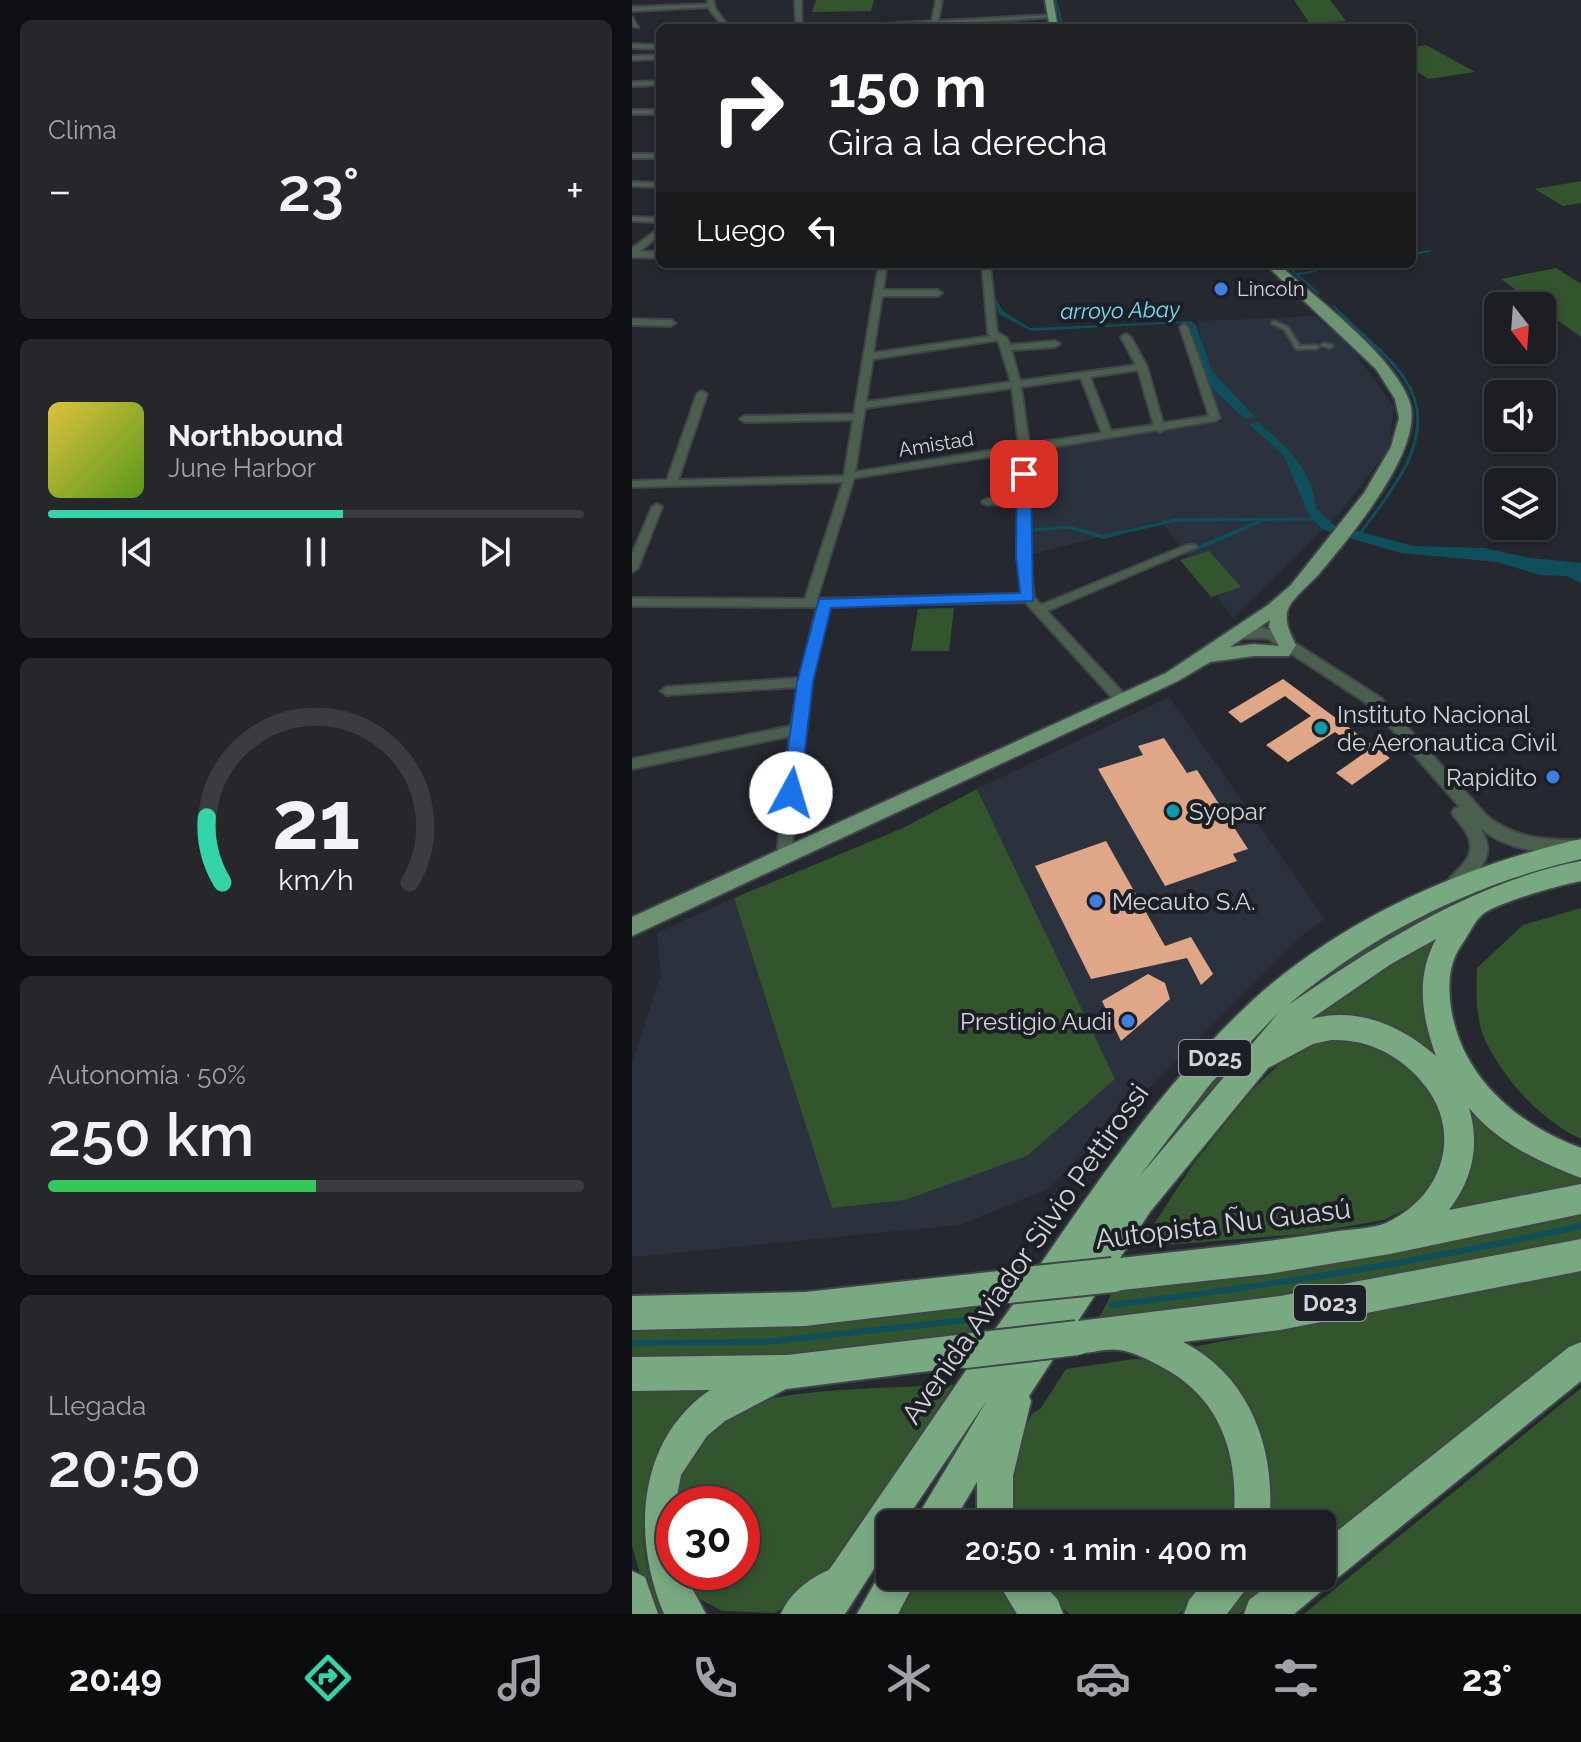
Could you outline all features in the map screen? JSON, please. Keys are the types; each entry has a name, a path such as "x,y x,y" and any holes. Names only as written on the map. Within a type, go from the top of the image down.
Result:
{"highway":[{"name":"Avenida Aviador Silvio Pettirossi","path":"940,1510 1019,1380 1139,1201 1292,1017 1514,866 1581,848"},
{"name":"Avenida Aviador Silvio Pettirossi","path":"823,1614 858,1558 1112,1189 1231,1039 1326,962 1404,913 1581,871"},
{"path":"1460,900 1439,962 1437,1014 1446,1053 1471,1091 1504,1124 1551,1153 1581,1163"},
{"path":"1247,1070 1275,1050 1309,1032 1342,1027 1374,1033 1398,1043 1421,1060 1442,1083 1459,1133 1459,1158 1449,1185 1435,1204 1419,1220 1390,1238"},
{"name":"Autopista Ñu Guasú","path":"632,1313 805,1309 1268,1258 1390,1238 1581,1199"},
{"name":"D023","path":"632,1374 787,1372 1280,1313 1581,1255"},
{"path":"1120,1333 1161,1348 1196,1368 1225,1399 1246,1440 1254,1487 1252,1510"},
{"path":"1336,1556 1581,1359"},
{"path":"687,1614 669,1590 656,1555 655,1515 665,1473 675,1450 694,1425 714,1407 738,1392 787,1372"},
{"path":"995,1510 995,1476 1019,1380"},
{"path":"800,1614 822,1597 858,1558"},
{"path":"632,1590 639,1614"},
{"path":"876,1614 891,1590"},
{"path":"1023,1590 1044,1614"},
{"path":"1203,1614 1222,1590"},
{"path":"1263,1614 1293,1590"}],"main road":[{"path":"1049,0 1053,24"},
{"path":"632,927 1123,701 1208,657 1300,587 1344,532 1398,447 1405,429 1405,412 1400,395 1376,363 1275,268"},
{"path":"1208,657 1285,648 1278,627 1280,605"}],"street":[{"path":"798,0 799,24"},
{"path":"935,23 939,0"},
{"path":"632,9 711,2 725,24"},
{"path":"964,24 1051,17"},
{"path":"632,19 636,26 632,26"},
{"path":"1000,24 1002,19"},
{"path":"914,24 946,24"},
{"path":"632,46 656,47"},
{"path":"632,58 656,57"},
{"path":"632,84 656,83"},
{"path":"632,112 656,112"},
{"path":"632,156 656,156"},
{"path":"632,184 656,185"},
{"path":"632,219 656,220"},
{"path":"632,254 656,234"},
{"path":"632,254 656,255"},
{"path":"784,855 797,730 817,603 849,477 882,268"},
{"path":"986,268 993,333 1003,342 1016,384 1024,449 1023,556 1028,598 1123,701"},
{"path":"878,293 938,293"},
{"path":"632,322 671,323"},
{"path":"1274,323 1286,328 1295,342 1319,347"},
{"name":"Amistad","path":"632,484 849,477 1160,429 1217,417 1184,327"},
{"path":"1126,337 1142,367 1160,429"},
{"path":"867,357 1003,342 1055,344"},
{"path":"745,419 859,412 1016,384 1142,367"},
{"path":"1084,374 1108,436"},
{"path":"671,484 702,394"},
{"path":"987,502 1024,499"},
{"path":"632,568 657,507"},
{"path":"1040,610 1191,547"},
{"path":"632,602 817,603 1028,598"},
{"path":"1246,630 1262,643 1285,648 1376,702 1481,820 1500,836 1534,846 1581,848"},
{"path":"1285,648 1363,701 1471,825 1479,837 1481,851 1460,900"},
{"path":"667,691 805,682"},
{"path":"632,764 797,730"}],"shaded area":[{"path":"1314,316 1349,345 1394,407 1389,450 1336,517 1233,618 1161,521 1030,555 1033,452 1223,421 1206,372 1198,321"},
{"path":"1169,697 1325,919 1300,937 1048,1189 960,1225 632,1257 632,1063 661,974 657,933 734,898 833,1208 1114,1079 977,789"}],"green space":[{"path":"816,0 874,0 871,11 812,12"},
{"path":"1294,0 1330,0 1346,21 1309,23"},
{"path":"1426,45 1475,72 1429,79 1416,71 1416,46"},
{"path":"1581,181 1581,203 1563,206 1535,189"},
{"path":"1556,268 1581,284 1581,337 1556,319 1556,292 1519,292 1501,279"},
{"path":"1209,551 1241,587 1211,597 1180,560"},
{"path":"954,608 949,651 911,651 918,609"},
{"path":"977,789 1115,1079 1027,1156 905,1200 832,1208 734,898 903,828"},
{"path":"1581,855 1581,863 1526,878 1266,1034 1219,1082 1161,1157 1110,1212 1152,1150 1259,1027 1361,947 1476,887"},
{"path":"1581,908 1581,1139 1539,1111 1514,1085 1494,1057 1482,1033 1476,986 1477,968 1523,925"},
{"path":"1438,933 1438,1051 1581,1175 1581,1186 1452,1209 1438,1067 1304,1023 1347,990"},
{"path":"1355,1037 1396,1053 1435,1094 1446,1128 1442,1168 1418,1203 1384,1220 1303,1234 1139,1247 1194,1163 1253,1089 1292,1052 1311,1042"},
{"path":"1581,1210 1581,1242 1273,1301 1096,1324 1114,1289"},
{"path":"1581,1272 1581,1343 1336,1537 1336,1510 1263,1510 1208,1359 1193,1347"},
{"path":"990,1304 973,1335 801,1355 632,1358 632,1329 803,1325"},
{"path":"1150,1359 1198,1388 1234,1443 1236,1510 1010,1510 1009,1492 1021,1437 1032,1414 1041,1408 1066,1369"},
{"path":"953,1385 833,1570 801,1599 774,1613 722,1611 698,1598 692,1590 760,1590 760,1486 677,1486 697,1444 724,1415 743,1406 800,1394"},
{"path":"1581,1388 1581,1614 1304,1614"},
{"path":"722,1390 664,1473 645,1512 643,1542 649,1574 666,1614 652,1614 632,1546 632,1391"},
{"path":"914,1590 1004,1590 1019,1614 899,1614"},
{"path":"1043,1590 1205,1590 1194,1603 1178,1614 1070,1614"},
{"path":"1244,1590 1269,1590 1239,1614 1226,1614"}],"water":[{"path":"994,296 1003,311 1030,328 1191,321 1196,325 1212,371 1255,417 1245,419 1209,385 1190,326 1184,323 1031,331 999,314"},
{"path":"1258,422 1296,459 1314,494 1316,508 1336,527 1332,533 1322,529 1308,513 1284,456 1249,424"},
{"path":"1354,530 1413,546 1484,548 1531,558 1581,563 1581,583 1567,576 1540,575 1497,562 1401,553 1349,538"}],"building":[{"name":"Instituto Nacional de Aeronautica Civil","path":"1283,679 1390,758 1352,785 1336,773 1363,754 1335,732 1288,762 1266,745 1311,716 1285,696 1241,723 1228,712"},
{"name":"Syopar","path":"1164,738 1187,773 1197,770 1248,849 1233,854 1237,861 1165,886 1098,769 1143,755 1138,746"},
{"name":"Mecauto S.A.","path":"1106,841 1165,946 1191,937 1213,974 1201,985 1187,958 1091,979 1035,866"},
{"name":"Prestigio Audi","path":"1148,974 1165,983 1170,999 1121,1041 1102,1001"}],"waterway":[{"path":"1056,0 1062,24"},
{"path":"1416,253 1430,251"},
{"path":"1290,268 1318,293"},
{"path":"1327,269 1333,268"},
{"path":"1299,274 1316,271"},
{"path":"1334,306 1340,313"},
{"path":"1340,313 1382,352 1404,378 1415,399 1418,420 1408,461 1359,535"},
{"path":"1111,535 1176,520 1315,519"},
{"path":"1228,535 1259,522"},
{"path":"1033,530 1068,527 1092,534"},
{"path":"1111,535 1119,533"},
{"path":"1191,551 1233,533"},
{"path":"1092,534 1097,535"},
{"path":"1092,534 1103,537 1111,535"},
{"path":"1112,1305 1348,1272 1581,1226"},
{"path":"632,1343 765,1342 976,1319"}],"place":[{"name":"Lincoln","path":"1221,289"},
{"name":"Instituto Nacional de Aeronautica Civil","path":"1321,728"},
{"name":"Rapidito","path":"1553,777"},
{"name":"Syopar","path":"1173,811"},
{"name":"Mecauto S.A.","path":"1096,901"},
{"name":"Prestigio Audi","path":"1128,1021"}],"route":[{"path":"791,793 805,682 824,603 1028,598 1023,556 1024,474"}],"water label":[{"name":"arroyo Abay","path":"1120,310"}]}
